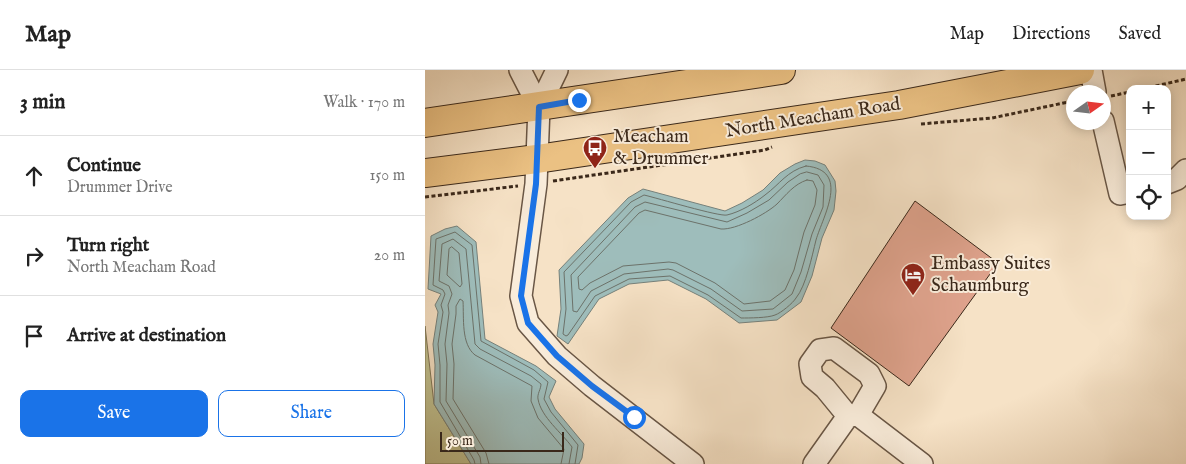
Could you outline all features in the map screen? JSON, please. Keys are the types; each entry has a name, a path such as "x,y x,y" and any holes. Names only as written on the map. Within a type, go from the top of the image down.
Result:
{"main road":[{"path":"425,123 781,70"},
{"name":"North Meacham Road","path":"425,173 537,159 899,105 1081,70"}],"street":[{"path":"520,70 539,107"},
{"path":"557,70 539,107 536,184 521,296 528,323 557,356 592,386 693,464"},
{"path":"1091,70 1094,85"},
{"path":"1105,130 1120,194 1126,193"},
{"path":"1171,181 1177,179 1186,170"},
{"path":"813,464 853,416 923,464"}],"path":[{"path":"1160,85 1186,79"},
{"path":"1111,96 1126,93"},
{"path":"913,125 992,118 1066,102"},
{"path":"580,177 765,150 778,145"},
{"path":"425,197 499,189"}],"green space":[{"path":"425,326 434,404 471,464 425,464"}],"water":[{"path":"805,160 825,165 835,181 834,210 822,238 812,276 801,302 777,320 739,323 706,299 668,280 629,284 599,299 568,344 557,336 561,309 559,270 628,198 643,189 725,211 763,190 780,173"},
{"path":"457,226 476,242 485,339 536,366 556,381 549,397 555,409 584,444 579,464 471,464 434,404 435,365 433,344 438,312 435,305 441,294 428,289 431,236 445,229"}],"building":[{"name":"Embassy Suites Schaumburg","path":"915,201 998,263 909,386 831,328"}],"place":[{"name":"Meacham & Drummer","path":"595,169"},
{"name":"Embassy Suites Schaumburg","path":"913,296"}],"route":[{"path":"579,100 539,107 536,184 521,296 528,323 557,356 592,386 634,417"}]}
